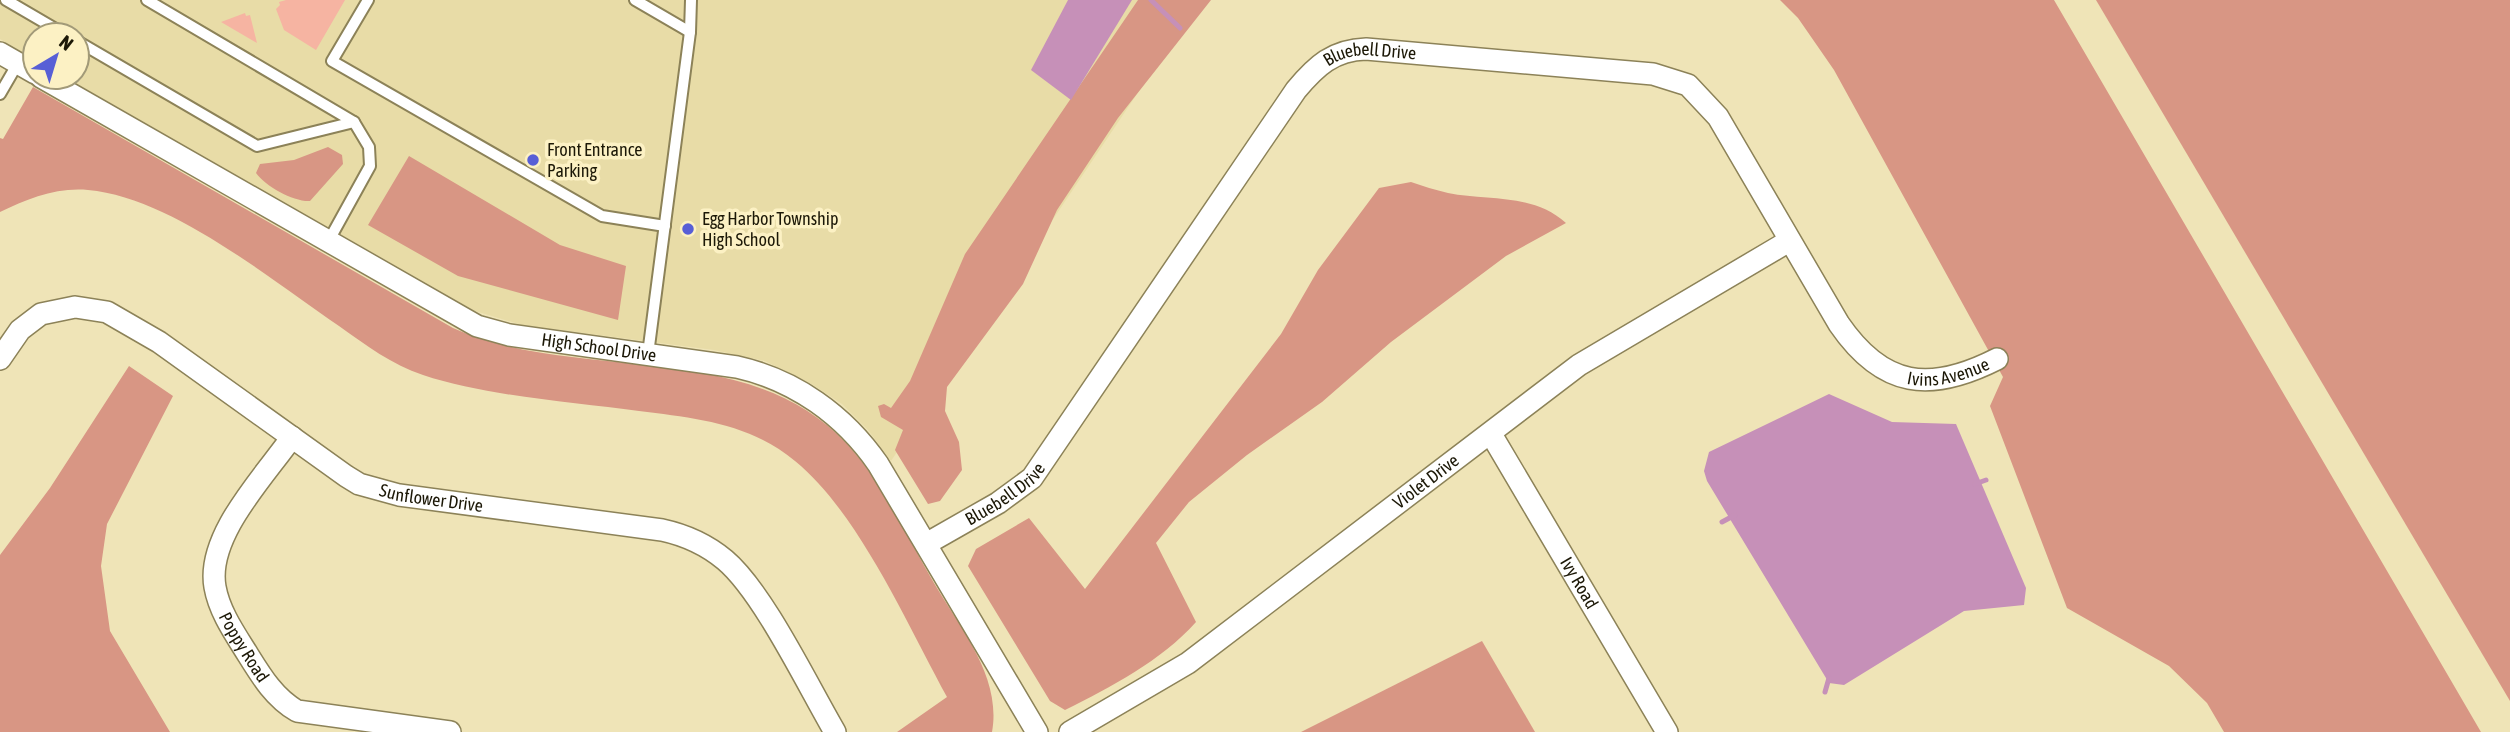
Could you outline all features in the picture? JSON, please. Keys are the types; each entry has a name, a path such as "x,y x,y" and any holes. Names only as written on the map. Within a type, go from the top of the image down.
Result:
{"street":[{"name":"Bluebell Drive","path":"926,544 998,503 1032,478 1296,90 1315,66 1345,51 1366,49 1653,74 1688,85 1718,117 1789,242 1853,345 1870,360 1896,374"},
{"name":"High School Drive","path":"65,91 456,315 492,331 752,370 790,386 821,405 846,425 869,451 1037,732"},
{"name":"Violet Drive","path":"1070,732 1188,663 1580,365 1789,242"},
{"name":"Sunflower Drive","path":"0,359 20,330 41,314 75,306 101,310 159,341 346,476 372,488 399,495 662,530 701,544 724,559 744,581 835,732"},
{"name":"Ivins Avenue","path":"1896,374 1938,380 1964,375 1997,359"},
{"name":"Ivy Road","path":"1491,434 1667,732"},
{"name":"Poppy Road","path":"292,437 227,529 217,548 215,586 222,610 261,676 281,700 297,711 450,732"}],"lane":[{"path":"6,0 42,21"},
{"path":"146,0 354,122 369,147 370,166 328,242"},
{"path":"368,0 332,61 601,216 665,226"},
{"path":"635,0 690,32"},
{"path":"648,354 690,32 691,0"},
{"path":"91,49 257,146 354,122"},
{"path":"0,94 18,63"}],"shaded area":[{"name":"Egg Harbor Township High School","path":"0,0 1200,0 891,461 868,430 842,404 810,383 765,361 714,350 522,325 475,311 90,91 91,21 21,21 21,51 0,39"},
{"path":"345,0 316,50 284,30 276,9 280,5 279,2"},
{"path":"1068,0 1132,0 1071,100 1031,70"},
{"path":"1138,0 1211,0 1118,118 1057,210 1023,284 947,387 945,411 959,442 962,470 940,501 928,504 895,450 903,430 881,417 878,406 884,404 891,408 910,381 965,254"},
{"path":"1780,0 2054,0 2481,732 2224,732 2207,703 2169,666 2067,608 1990,406 2003,377 1834,70 1798,18"},
{"path":"2096,0 2510,0 2510,701"},
{"path":"245,13 246,16 250,15 257,43 221,22"},
{"path":"31,91 40,91 453,328 501,345 553,355 659,366 711,375 761,388 806,410 847,444 860,459 894,511 966,635 985,673 991,692 992,732 897,732 947,697 880,571 840,509 818,483 777,448 759,438 721,424 501,393 412,371 369,347 219,243 153,208 120,196 88,190 65,190 0,212 0,138 3,139"},
{"path":"328,147 342,155 343,164 310,201 281,193 256,173 260,164 294,160"},
{"path":"409,156 560,245 626,266 618,320 458,276 368,225"},
{"path":"1411,182 1448,193 1525,202 1553,213 1566,223 1506,256 1391,342 1322,402 1247,455 1189,502 1156,543 1196,622 1151,661 1100,692 1065,710 1050,701 968,566 976,549 1029,518 1085,589 1281,334 1318,270 1379,188"},
{"path":"129,366 173,396 107,524 101,566 110,631 170,732 0,732 0,555 50,488"},
{"path":"1829,394 1892,422 1956,424 2026,588 2024,605 1964,611 1844,685 1829,683 1707,481 1704,471 1709,452"},
{"path":"1482,641 1535,732 1301,732"}],"waterway":[{"path":"1151,0 1180,28"},
{"path":"1975,484 1986,480"},
{"path":"1722,522 1735,515"},
{"path":"1825,692 1829,678"}],"place":[{"name":"Front Entrance Parking","path":"533,160"},
{"name":"Egg Harbor Township High School","path":"688,229"}]}
